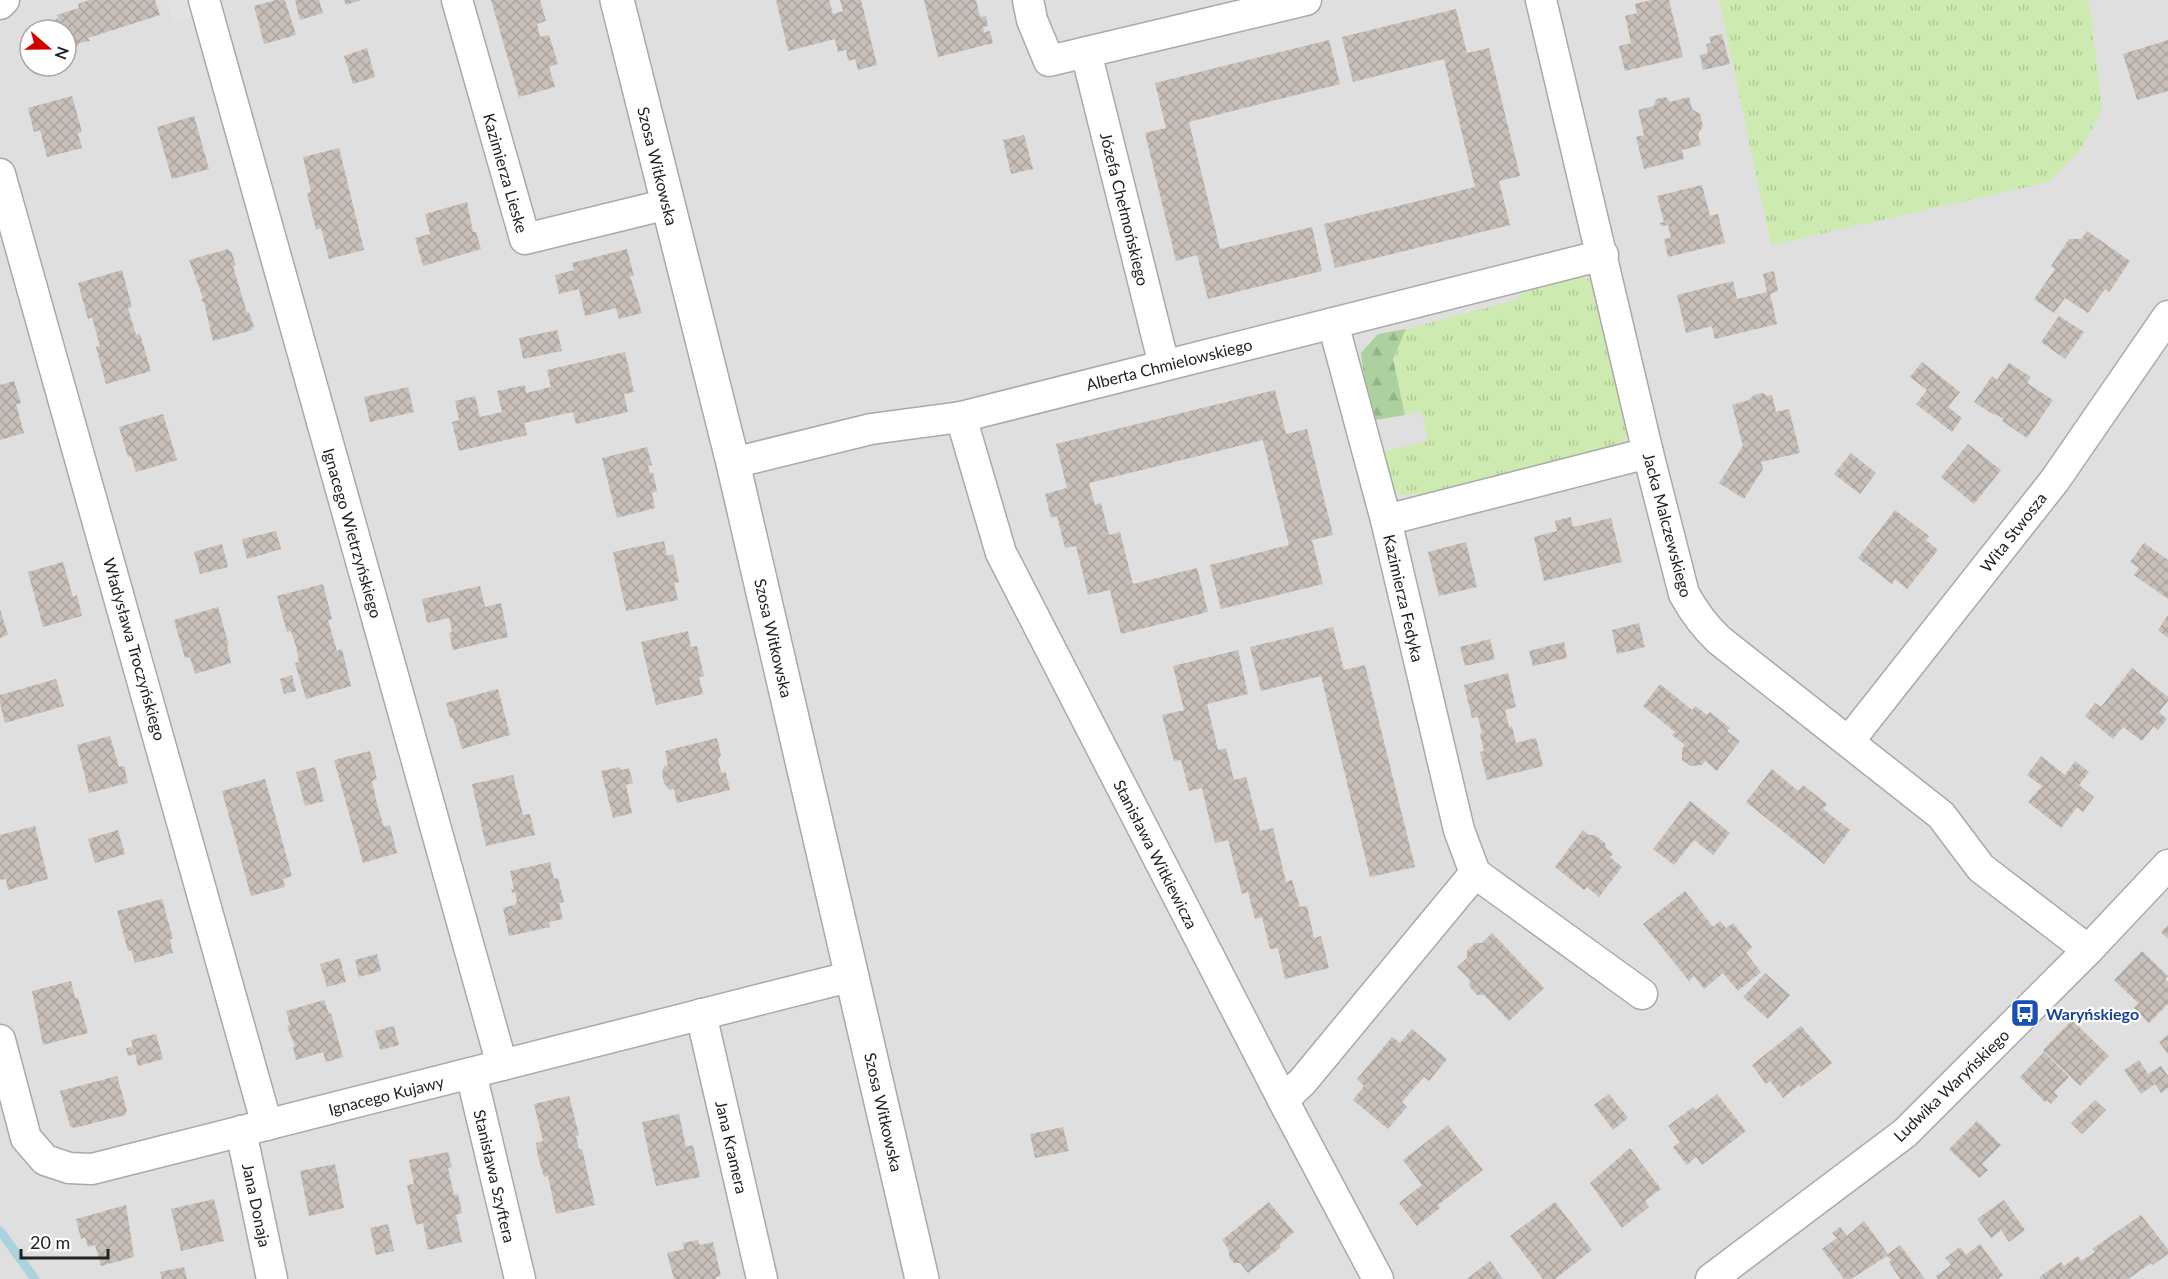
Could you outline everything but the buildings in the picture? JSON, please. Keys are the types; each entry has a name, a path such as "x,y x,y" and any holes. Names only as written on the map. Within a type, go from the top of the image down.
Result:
{"street":[{"path":"0,4 4,0"},
{"name":"Ignacego Wietrzyńskiego","path":"204,0 502,1065"},
{"name":"Kazimierza Lieske","path":"457,0 525,239 668,204"},
{"name":"Szosa Witkowska","path":"617,0 733,463 922,1279"},
{"path":"1028,0 1032,20 1048,61 1306,0"},
{"name":"Jacka Malczewskiego","path":"1541,0 1648,453 1684,594 1705,627 1719,640 1941,815 1981,868 2088,950"},
{"name":"Józefa Chełmońskiego","path":"1086,52 1164,366"},
{"name":"Władysława Troczyńskiego","path":"0,174 254,1128"},
{"name":"Alberta Chmielowskiego","path":"733,463 871,429 961,417 1603,255"},
{"name":"Wita Stwosza","path":"1849,741 2055,480 2168,316"},
{"name":"Kazimierza Fedyka","path":"1333,323 1386,520 1459,830 1475,873"},
{"name":"Stanisława Witkiewicza","path":"961,417 1001,552 1283,1100 1378,1279"},
{"path":"1386,520 1648,453"},
{"name":"Ludwika Waryńskiego","path":"1712,1279 1905,1133 2088,950 2168,865"},
{"path":"1283,1100 1303,1081 1475,873 1642,994"},
{"name":"Ignacego Kujawy","path":"0,1040 26,1138 45,1160 69,1168 92,1169 853,976"},
{"name":"Jana Kramera","path":"701,1014 762,1279"},
{"name":"Stanisława Szyftera","path":"471,1073 520,1279"},
{"name":"Jana Donaja","path":"254,1128 272,1279"}],"shaded area":[{"path":"0,0 2168,0 2168,1279 0,1279"},
{"path":"166,0 201,0 205,12 173,23"}],"green space":[{"path":"1719,0 2088,0 2102,110 2082,148 2049,182 1771,245"},
{"path":"1578,277 1589,279 1599,291 1630,420 1625,440 1609,450 1424,494 1401,495 1387,486 1383,452 1428,441 1421,411 1405,415 1393,359 1406,329 1517,300 1521,293"},
{"path":"1406,329 1393,359 1405,415 1376,420 1364,376 1361,353 1378,334"}],"waterway":[{"path":"0,1231 35,1279"}],"place":[{"name":"Waryńskiego","path":"2025,1013"}]}
